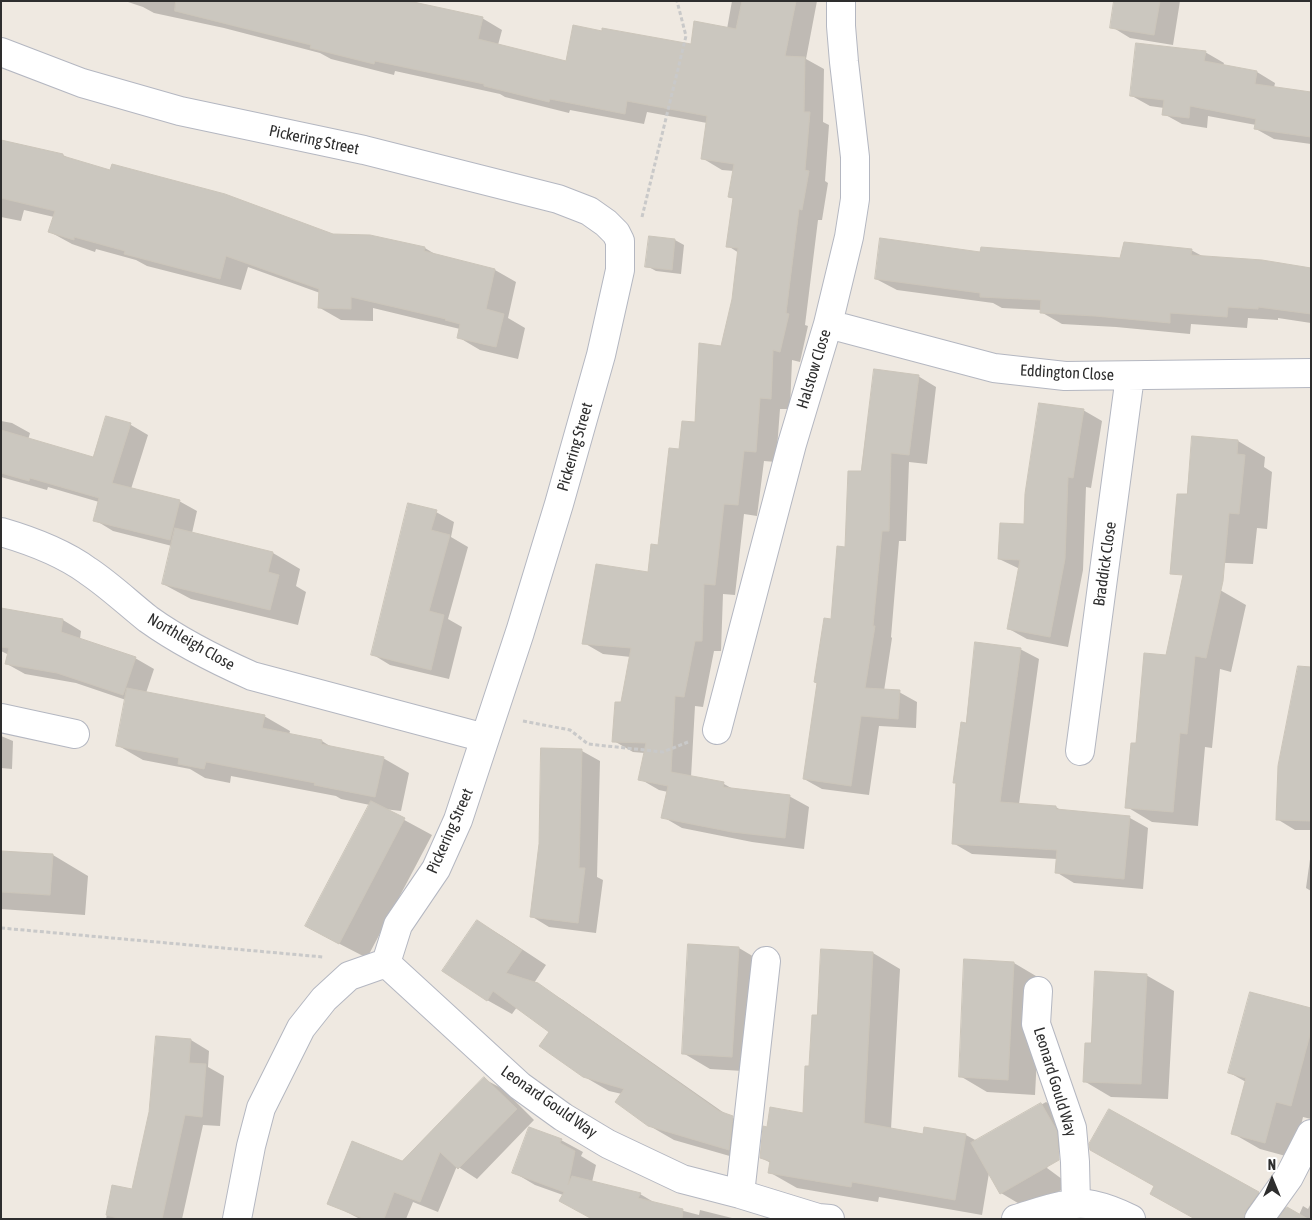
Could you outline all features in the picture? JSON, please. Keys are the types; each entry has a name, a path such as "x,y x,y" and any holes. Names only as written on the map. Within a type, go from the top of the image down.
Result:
{"street":[{"name":"Halstow Close","path":"717,730 792,444 828,324 856,199 856,157 843,53 841,1"},
{"name":"Pickering Street","path":"1,52 82,83 180,111 364,150 558,199 589,211 606,223 616,233 620,241 620,270 601,355 559,504 520,632 458,820 436,870 398,925 386,963"},
{"name":"Eddington Close","path":"828,324 994,368 1064,376 1311,372"},
{"name":"Braddick Close","path":"1080,751 1130,376"},
{"name":"Northleigh Close","path":"1,532 33,542 61,554 87,569 149,619 183,642 220,662 252,676 489,727"},
{"path":"1,718 75,734"},
{"path":"740,1194 766,961"},
{"path":"237,1219 247,1163 261,1108 284,1066 301,1028 324,999 349,976 386,963"},
{"name":"Leonard Gould Way","path":"386,963 520,1086 563,1117 608,1144 682,1179 822,1218"},
{"name":"Leonard Gould Way","path":"1038,991 1036,1024 1072,1128 1076,1204"},
{"path":"1259,1219 1289,1177 1311,1134"},
{"path":"1016,1219 1076,1204 1092,1205 1131,1219"}],"path":[{"path":"620,241 638,236 684,46 686,36 677,1"},
{"path":"489,727 570,730 588,744 663,752 717,730"},
{"path":"1,928 327,958"}],"building":[{"path":"176,1 409,1 483,17 478,39 566,61 573,25 602,31 602,28 691,44 694,21 736,29 742,1 796,1 785,56 805,57 804,112 810,112 805,170 809,171 802,210 799,209 786,313 789,314 780,352 773,350 771,399 760,398 756,452 744,451 738,505 724,504 715,585 704,584 702,641 695,641 684,697 675,696 671,772 724,782 723,787 790,795 785,838 732,832 661,818 668,786 638,780 646,743 612,742 615,702 621,702 631,648 582,644 596,564 648,572 651,544 658,545 669,448 679,449 682,421 695,422 699,343 721,346 732,299 738,248 726,247 733,198 728,197 734,164 701,159 707,116 627,101 625,114 550,99 549,102 484,86 484,84 375,61 374,64 310,48 311,45 175,11"},
{"path":"1114,1 1160,1 1154,35 1110,28"},
{"path":"1136,43 1206,51 1204,61 1257,71 1255,84 1311,92 1311,137 1254,129 1256,119 1190,106 1189,118 1162,115 1164,100 1130,96"},
{"path":"1,140 63,154 63,156 110,170 112,164 225,194 333,234 370,235 425,247 424,251 495,269 486,309 504,314 496,347 457,338 460,324 446,319 351,297 351,309 318,308 319,289 226,256 220,279 124,254 125,251 74,237 74,240 48,232 55,211 1,198"},
{"path":"649,236 675,239 672,270 645,267"},
{"path":"880,238 980,252 981,247 1120,258 1124,242 1192,249 1191,255 1262,260 1311,268 1311,314 1258,307 1258,309 1228,307 1227,317 1170,313 1170,323 1040,313 1041,300 980,297 980,293 875,279"},
{"path":"874,369 919,375 909,455 891,453 889,531 882,531 873,626 875,626 865,688 900,690 898,719 861,716 851,786 803,779 817,683 814,682 824,618 831,619 837,546 845,547 848,471 861,471"},
{"path":"1039,403 1084,409 1073,478 1068,477 1065,559 1050,637 1007,629 1020,560 998,559 1000,523 1024,524 1025,494"},
{"path":"106,416 131,423 112,483 180,500 170,540 93,521 99,498 30,478 29,481 1,473 1,430 93,457"},
{"path":"1192,436 1238,440 1237,454 1245,455 1239,514 1229,513 1223,581 1206,658 1195,656 1187,734 1180,733 1173,812 1125,808 1131,743 1136,743 1144,653 1166,655 1183,575 1170,574 1177,494 1187,494"},
{"path":"408,503 437,510 431,530 450,535 429,611 444,615 431,670 371,655"},
{"path":"175,528 273,552 268,572 279,575 270,610 162,584"},
{"path":"1,608 63,619 61,632 136,657 123,695 57,673 5,664 9,648 1,647"},
{"path":"975,642 1021,648 1000,802 1056,806 1056,809 1130,816 1124,879 1055,873 1057,850 952,844 956,783 953,783 961,722 966,723"},
{"path":"1298,666 1311,667 1311,821 1276,820 1278,766"},
{"path":"127,688 265,715 262,728 322,740 321,744 384,757 375,797 314,785 315,783 206,762 204,769 178,764 179,758 116,746"},
{"path":"541,748 582,749 579,868 585,868 578,923 530,917 539,844"},
{"path":"371,801 405,818 339,944 305,926"},
{"path":"1,851 53,854 50,895 1,892"},
{"path":"477,920 522,950 506,973 538,983 719,1111 733,1116 729,1150 648,1126 615,1102 624,1089 583,1077 539,1046 549,1032 493,991 487,1001 442,971"},
{"path":"688,944 739,947 732,1057 682,1054"},
{"path":"821,949 873,952 864,1123 923,1134 924,1127 966,1134 955,1200 852,1182 851,1187 768,1173 770,1161 760,1158 763,1126 767,1127 770,1107 803,1113 805,1066 809,1066 812,1015 817,1015"},
{"path":"964,959 1014,962 1008,1080 959,1077"},
{"path":"1095,971 1147,974 1141,1084 1083,1082 1085,1043 1091,1043"},
{"path":"1250,992 1311,1008 1311,1031 1291,1106 1276,1102 1265,1143 1231,1134 1246,1078 1228,1073"},
{"path":"156,1036 191,1039 189,1063 206,1064 202,1117 185,1115 162,1219 121,1219 106,1215 112,1185 132,1189 149,1112"},
{"path":"484,1077 517,1109 458,1169 440,1152 420,1202 394,1192 384,1219 365,1219 327,1204 352,1141 402,1161"},
{"path":"1041,1103 1057,1131 1059,1160 1000,1194 971,1143"},
{"path":"1109,1109 1259,1192 1246,1210 1244,1219 1195,1219 1150,1194 1154,1186 1090,1150 1089,1144"},
{"path":"529,1127 562,1139 560,1143 575,1151 568,1185 572,1176 641,1193 638,1198 683,1209 682,1219 592,1219 559,1201 564,1192 512,1173"},
{"path":"1287,1207 1308,1219 1278,1219"}]}
